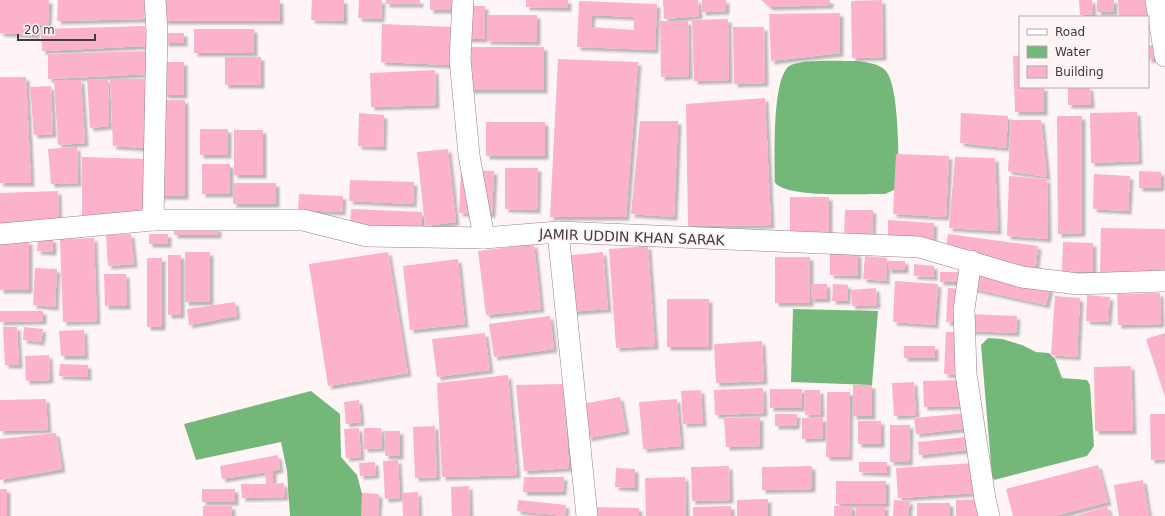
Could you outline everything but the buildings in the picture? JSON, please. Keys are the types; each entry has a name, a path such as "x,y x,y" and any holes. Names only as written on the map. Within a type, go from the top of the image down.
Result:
{"street":[{"path":"153,220 157,31 155,0"},
{"path":"463,0 460,59 469,155 484,238"},
{"path":"1156,0 1165,56"},
{"name":"JAMIR UDDIN KHAN SARAK","path":"0,234 153,220 303,220 367,236 484,238 558,232 919,247 1022,277 1078,284 1165,281"},
{"path":"558,232 587,516"},
{"path":"971,261 964,309 966,374 985,499 989,516"}],"water":[{"path":"855,61 874,64 884,69 889,77 893,89 896,104 899,180 894,190 885,194 827,194 795,191 783,188 775,183 775,138 777,100 780,84 785,72 791,65 797,63"},
{"path":"793,309 878,311 872,385 791,382"},
{"path":"988,338 1002,339 1022,345 1036,352 1049,353 1055,359 1062,378 1087,380 1090,385 1094,446 1087,456 994,480 992,476 981,345"},
{"path":"311,391 340,414 341,457 357,475 368,516 290,516 287,471 281,442 196,460 184,424"}]}
